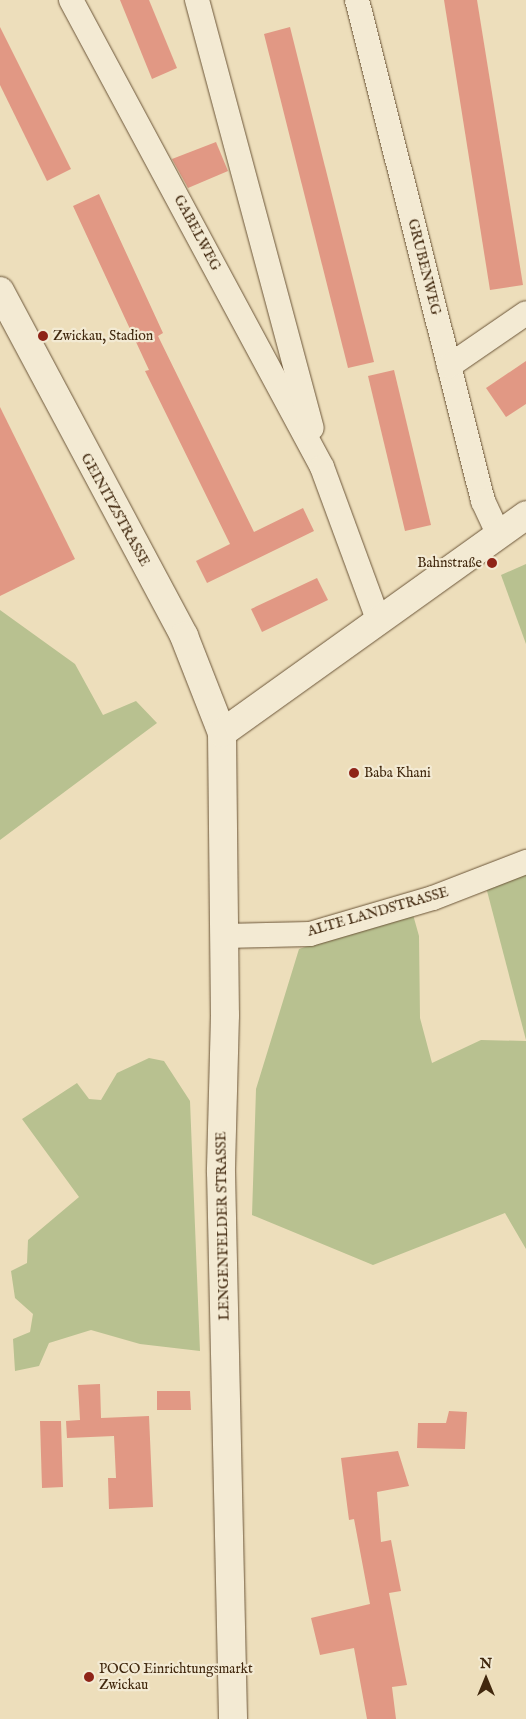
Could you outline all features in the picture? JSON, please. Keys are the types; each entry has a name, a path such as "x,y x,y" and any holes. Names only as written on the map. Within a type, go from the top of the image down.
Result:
{"main road":[{"name":"GEINITZSTRASSE","path":"0,291 110,503 184,636 222,733"},
{"path":"222,733 378,618 498,532 526,515"},
{"name":"LENGENFELDER STRASSE","path":"222,733 224,936 220,1172 234,1719"}],"street":[{"name":"GABELWEG","path":"71,0 322,467"},
{"name":"GABELWEG","path":"197,0 322,467 378,618"},
{"name":"GRUBENWEG","path":"357,0 482,501 498,532"},
{"path":"449,366 526,314"},
{"name":"ALTE LANDSTRASSE","path":"224,936 310,934 433,898 526,862"}],"green space":[{"path":"526,564 526,644 501,575"},
{"path":"0,610 75,664 103,715 136,701 157,723 0,840"},
{"path":"526,870 526,1040 486,887"},
{"path":"412,911 419,936 420,1018 432,1063 481,1040 526,1041 526,1249 505,1213 373,1265 252,1215 256,1089 299,949"},
{"path":"149,1058 164,1061 190,1101 200,1351 140,1344 91,1330 49,1343 39,1366 15,1371 13,1339 30,1332 33,1314 15,1298 11,1271 27,1263 28,1240 79,1197 22,1119 77,1083 89,1099 101,1100 117,1073"}],"building":[{"path":"120,0 149,0 177,68 152,79"},
{"path":"444,0 477,0 523,285 490,290"},
{"path":"0,27 71,169 47,181 0,85"},
{"path":"290,27 374,362 348,368 264,34"},
{"path":"216,142 228,171 188,188 172,159"},
{"path":"99,194 163,333 158,336 254,532 303,508 314,531 207,583 196,561 230,544 145,371 149,370 73,206"},
{"path":"526,361 526,404 506,417 486,388"},
{"path":"394,370 431,525 405,531 368,376"},
{"path":"0,407 75,559 0,596"},
{"path":"317,578 328,600 262,632 251,609"},
{"path":"100,1384 101,1418 149,1416 153,1507 109,1509 108,1478 116,1478 114,1436 67,1438 66,1421 80,1420 78,1385"},
{"path":"157,1391 190,1391 191,1410 157,1410"},
{"path":"449,1411 467,1412 465,1449 417,1448 418,1423 446,1423"},
{"path":"40,1421 61,1421 63,1487 42,1488"},
{"path":"398,1451 409,1486 377,1492 381,1542 391,1540 401,1591 389,1593 407,1685 392,1687 396,1719 367,1719 354,1648 320,1655 311,1618 370,1604 354,1519 349,1520 341,1458"}],"place":[{"name":"Zwickau, Stadion","path":"43,336"},
{"name":"Bahnstraße","path":"492,563"},
{"name":"Baba Khani","path":"354,773"},
{"name":"POCO Einrichtungsmarkt Zwickau","path":"89,1677"}]}
